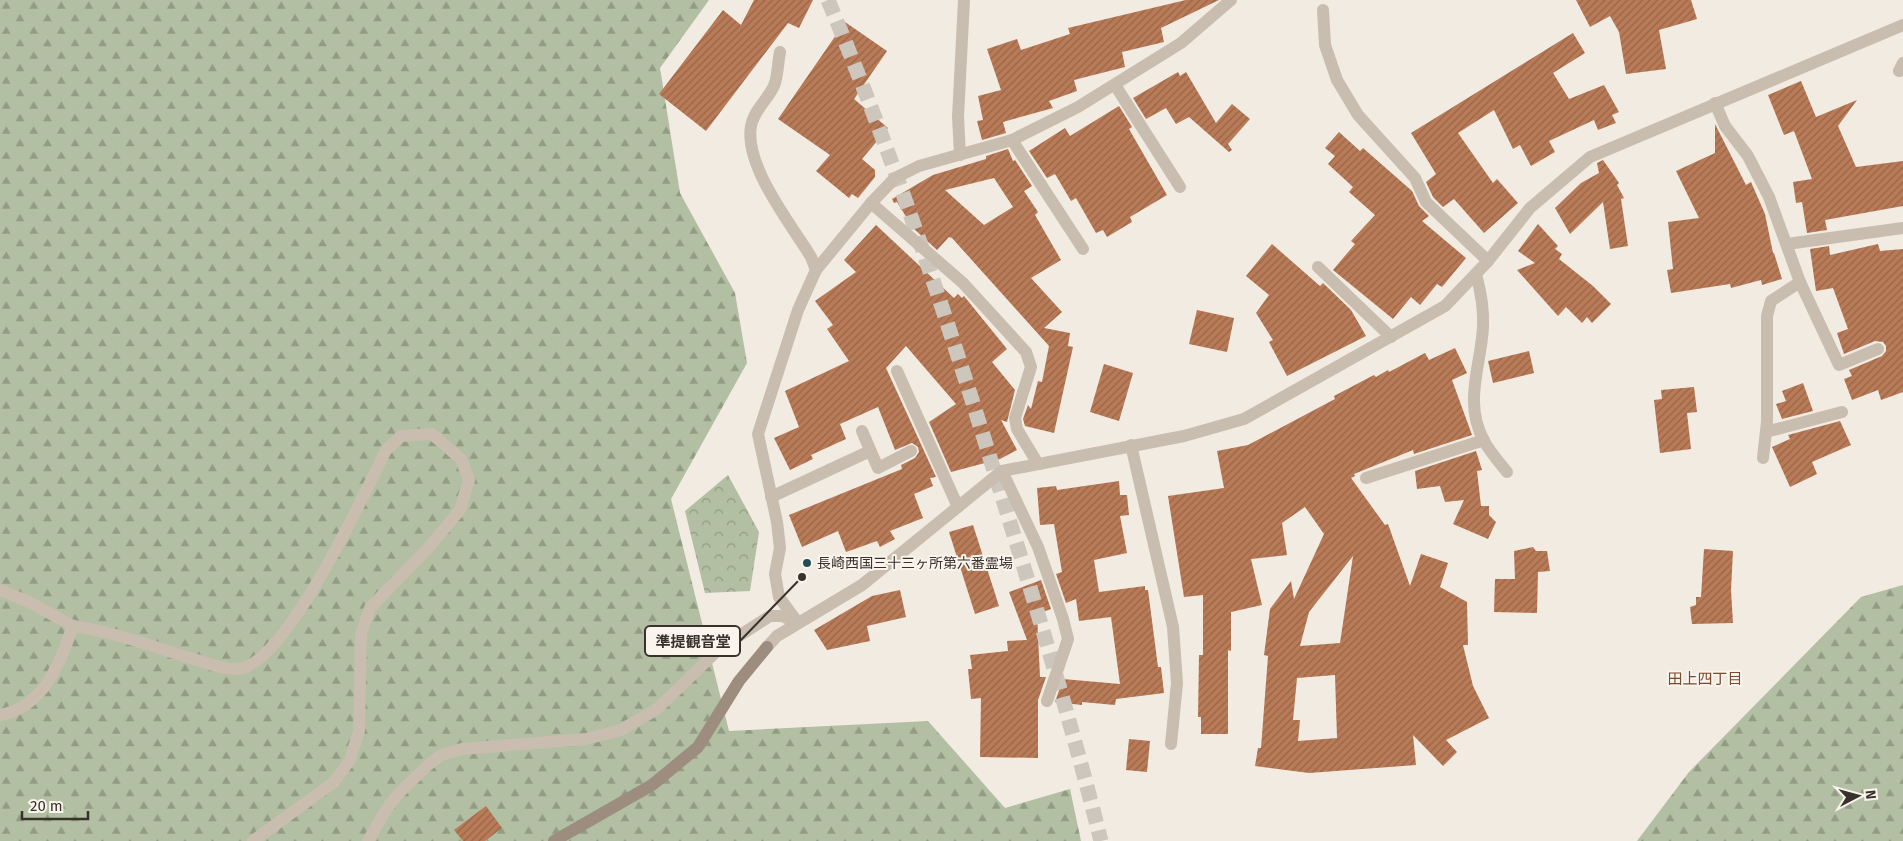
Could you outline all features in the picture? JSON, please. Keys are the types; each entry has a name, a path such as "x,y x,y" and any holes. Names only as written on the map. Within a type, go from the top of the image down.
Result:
{"street":[{"path":"960,154 958,117 964,0"},
{"path":"798,623 778,597 775,574 780,548 758,434 798,310 816,270 871,203 895,178 919,166 1012,140 1046,124 1115,85 1181,43 1230,0"},
{"path":"1323,10 1325,45 1336,80 1358,116 1415,178 1426,202 1488,261"},
{"path":"554,841 652,785 698,747 739,681 777,636 862,585 1002,471 1184,436 1244,418 1445,306 1488,261 1530,208 1590,158 1715,103 1903,25"},
{"path":"780,52 775,84 759,107 751,126 751,147 760,177 811,257 816,270"},
{"path":"1115,85 1180,187"},
{"path":"1715,103 1725,126 1748,156 1769,196 1800,282 1839,365 1878,349"},
{"path":"1012,140 1083,249"},
{"path":"871,203 963,283 1026,352 1031,367 1015,418 1017,429 1038,464"},
{"path":"1786,244 1903,228"},
{"path":"1318,267 1391,337"},
{"path":"1476,274 1483,298 1483,329 1473,392 1476,415 1484,440 1506,472"},
{"path":"1763,458 1766,432 1767,316 1771,301 1800,282"},
{"path":"897,372 958,507"},
{"path":"1766,432 1842,412"},
{"path":"862,431 878,468 910,451"},
{"path":"0,590 28,602 73,626 108,632 212,664 237,669 248,667 278,642 316,585 386,450 401,436 432,434 461,460 468,480 460,510 430,546 370,608 361,634 359,731 350,760 334,782 253,841"},
{"path":"1366,478 1484,440"},
{"path":"1131,445 1173,627 1177,683 1171,744"},
{"path":"771,497 870,451"},
{"path":"1002,471 1038,547 1068,639 1047,701"},
{"path":"368,841 387,808 399,793 441,755 462,749 586,739 621,730 657,709 720,648 770,616 782,616 798,623"},
{"path":"0,715 11,713 44,691 62,658 73,626"}],"green space":[{"path":"0,0 709,0 660,68 680,193 735,293 747,363 671,499 729,731 928,721 1005,808 1070,789 1081,841 0,841"},
{"path":"728,475 759,532 750,591 705,593 685,511"},
{"path":"1903,585 1903,841 1637,841 1689,772 1861,597"}],"building":[{"path":"754,0 813,0 799,28 788,23 706,131 659,94 723,10 741,25"},
{"path":"1186,0 1219,0 1161,28 1164,42 1122,52 1125,67 1074,80 1077,91 1049,101 1053,108 1003,122 1006,133 982,140 977,121 983,120 978,96 1001,90 987,49 1017,39 1021,50 1070,34 1068,28"},
{"path":"1576,0 1691,0 1697,19 1659,30 1666,69 1626,74 1619,32 1610,16 1590,27"},
{"path":"845,22 887,51 854,99 888,128 862,159 875,170 875,177 858,198 852,194 849,198 816,171 830,155 778,119"},
{"path":"1573,33 1585,53 1553,73 1569,99 1604,85 1619,112 1612,115 1616,123 1598,130 1594,120 1549,141 1555,152 1531,166 1520,145 1513,149 1494,110 1458,133 1493,183 1497,179 1518,203 1484,233 1454,199 1443,207 1433,197 1426,182 1436,174 1411,133"},
{"path":"1178,72 1180,76 1186,72 1216,123 1232,104 1250,119 1228,144 1232,150 1229,152 1189,117 1176,124 1166,108 1146,119 1133,98"},
{"path":"1801,81 1816,117 1857,100 1838,126 1856,167 1903,161 1903,206 1825,220 1827,230 1807,233 1802,202 1796,203 1793,182 1812,179 1794,131 1784,135 1768,95"},
{"path":"1119,106 1132,127 1129,129 1167,195 1130,217 1132,222 1107,237 1103,230 1096,233 1076,198 1071,201 1055,174 1047,178 1029,151 1065,128 1070,136"},
{"path":"1715,124 1746,185 1751,182 1765,214 1773,253 1782,279 1762,285 1761,280 1731,288 1730,284 1671,293 1667,270 1673,269 1668,222 1699,218 1676,171 1715,153"},
{"path":"1339,132 1360,151 1363,148 1412,191 1419,206 1429,216 1422,221 1466,258 1442,287 1437,284 1420,305 1411,297 1393,319 1333,270 1355,244 1351,241 1375,215 1349,192 1353,187 1328,164 1335,156 1325,148"},
{"path":"1008,149 1013,161 1015,160 1032,186 1024,191 1038,212 1035,215 1061,260 1031,278 1062,312 1044,328 1070,333 1068,346 1073,347 1054,433 1025,426 1023,419 1028,405 1031,409 1038,381 1042,382 1049,346 952,238 949,237 937,250 913,228 897,202 894,203 892,199 933,175 986,159 986,156","holes":["994,178 1013,207 984,225 945,190"]},
{"path":"1603,160 1619,183 1617,185 1624,198 1621,199 1628,246 1610,249 1603,202 1570,234 1555,208 1581,183 1599,173 1597,163"},
{"path":"1538,224 1558,246 1555,249 1562,254 1559,259 1593,286 1611,304 1592,323 1587,317 1582,323 1566,307 1558,316 1517,270 1535,263 1518,251"},
{"path":"876,225 954,298 958,294 962,298 964,296 1007,349 992,362 1015,390 1007,422 1001,420 1017,450 1000,459 951,472 929,422 956,404 906,346 886,368 936,477 930,478 933,486 914,494 923,518 890,531 895,539 880,547 877,541 846,552 838,531 802,547 789,515 902,469 901,465 915,458 919,452 918,447 912,443 895,450 878,407 840,424 846,439 811,455 813,459 790,470 774,438 799,427 785,391 849,361 827,329 833,325 815,301 856,272 844,260"},
{"path":"1272,244 1320,286 1323,283 1351,310 1366,336 1287,376 1269,342 1273,340 1256,313 1269,295 1246,276"},
{"path":"1878,244 1880,251 1903,249 1903,392 1881,400 1878,390 1852,400 1844,379 1852,376 1849,370 1882,356 1886,351 1886,346 1883,342 1875,341 1844,354 1837,333 1848,329 1833,288 1816,291 1810,249 1829,246 1830,255"},
{"path":"1197,310 1234,318 1227,352 1189,344"},
{"path":"1455,348 1467,373 1452,380 1472,435 1414,454 1413,450 1354,474 1355,476 1351,478 1385,525 1388,524 1410,586 1421,554 1448,563 1440,587 1467,602 1468,645 1463,645 1473,686 1489,718 1446,740 1457,752 1443,766 1413,735 1416,765 1309,773 1255,766 1258,748 1261,748 1268,656 1264,655 1270,609 1291,581 1294,599 1324,534 1305,507 1282,523 1287,555 1251,559 1262,605 1231,612 1231,651 1228,650 1228,734 1201,734 1201,717 1198,717 1199,655 1203,655 1203,595 1184,597 1168,496 1224,488 1217,451 1248,445 1335,399 1334,396 1374,375 1376,377 1388,370 1389,372 1425,353 1429,360","holes":["1353,556 1340,643 1300,646 1309,612","1335,675 1337,738 1298,741 1300,720 1293,720 1297,678"]},
{"path":"1529,351 1534,373 1493,383 1488,361"},
{"path":"1104,364 1133,373 1119,421 1090,412"},
{"path":"1803,383 1813,411 1782,419 1776,404 1786,401 1782,391"},
{"path":"1694,387 1697,412 1687,413 1691,449 1660,453 1654,400 1662,399 1661,390"},
{"path":"1840,421 1851,445 1812,462 1817,474 1790,487 1772,447 1790,439 1788,435"},
{"path":"1476,451 1482,470 1477,471 1481,506 1489,506 1489,515 1496,522 1488,539 1453,524 1464,500 1445,502 1440,486 1417,489 1415,471"},
{"path":"1119,481 1120,495 1127,495 1129,515 1120,516 1127,553 1094,560 1099,592 1145,586 1145,590 1148,590 1158,667 1161,667 1164,693 1116,699 1115,705 1082,702 1082,705 1055,702 1063,679 1120,684 1111,617 1079,621 1076,599 1066,603 1056,574 1062,572 1054,524 1040,525 1037,488 1056,486 1057,490"},
{"path":"973,525 999,606 975,614 949,532"},
{"path":"1533,547 1536,551 1547,551 1550,571 1538,572 1537,613 1494,612 1495,579 1515,579 1514,551"},
{"path":"1704,549 1733,551 1731,590 1733,623 1692,624 1690,607 1696,605 1696,597 1701,597"},
{"path":"1041,580 1051,609 1037,614 1040,677 1046,677 1038,700 1038,758 980,757 981,698 971,699 968,669 972,669 970,655 1008,651 1007,641 1027,640 1009,592"},
{"path":"900,590 906,617 867,626 870,641 827,650 814,630 872,596"},
{"path":"1129,739 1150,741 1147,772 1126,770"},
{"path":"486,806 502,828 485,841 463,841 454,830"}],"tunnel":[{"path":"828,0 895,171 954,344 1049,650 1101,841"}],"place":[{"name":"長崎西国三十三ヶ所第六番霊場","path":"807,563"},
{"name":"準提観音堂","path":"802,577"}],"district":[{"name":"田上四丁目","path":"1705,679"}]}
